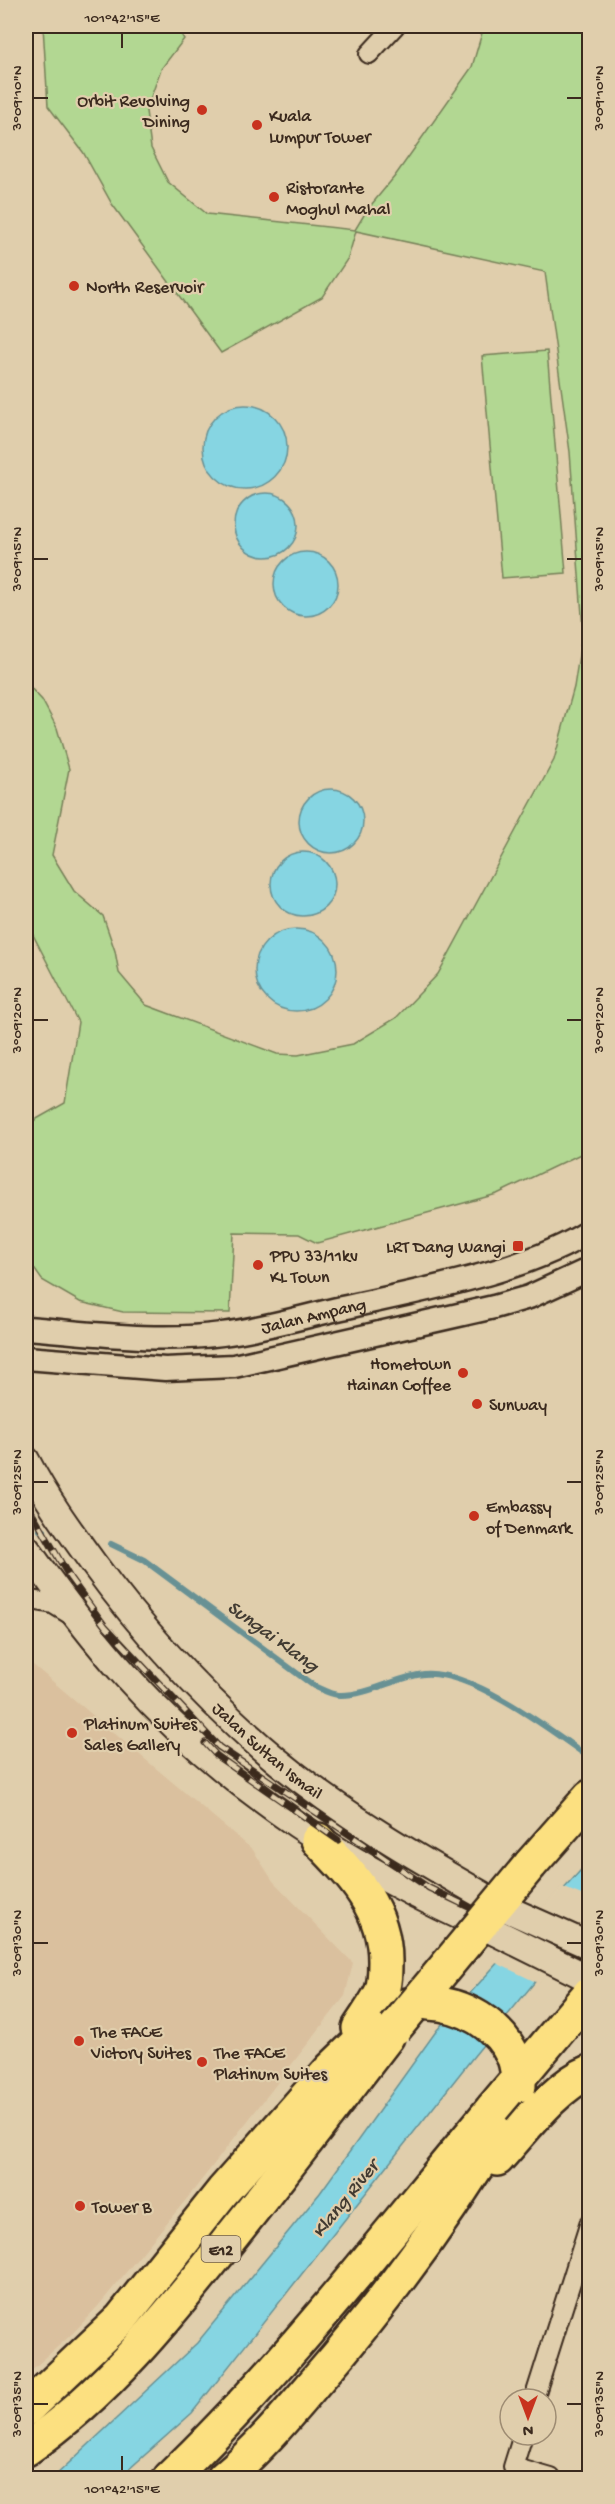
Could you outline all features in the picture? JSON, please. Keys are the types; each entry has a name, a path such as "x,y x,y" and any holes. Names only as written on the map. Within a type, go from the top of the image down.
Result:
{"highway":[{"name":"E12","path":"26,2449 62,2424 126,2362 183,2297 395,2028 530,1865 590,1797"},
{"path":"318,1840 353,1876 369,1898 379,1922 385,1946 382,1991 331,2069"},
{"path":"170,2478 210,2440 307,2329 590,1993"},
{"path":"26,2409 121,2319 223,2191 331,2069 389,2013 407,2005 428,2003 464,2009 489,2027 514,2058 519,2085 511,2110 449,2211 358,2333 255,2452 224,2478"},
{"path":"449,2211 560,2091 578,2077 590,2072"}],"main road":[{"name":"Jalan Sultan Ismail","path":"26,1461 51,1505 124,1604 172,1661 271,1755 372,1829 507,1909 590,1946"},
{"path":"27,1555 79,1622 128,1678 181,1733 239,1783 318,1840 375,1875 590,1978"}],"street":[{"path":"369,54 395,26"},
{"name":"Jalan Ampang","path":"26,1328 123,1335 221,1334 396,1296 505,1267 554,1250 590,1231"},
{"name":"Jalan Ampang","path":"26,1358 165,1369 234,1366 494,1307 529,1297 590,1269"},
{"path":"26,1599 52,1604 79,1622"},
{"path":"538,2387 590,2222"},
{"path":"519,2447 513,2467 551,2478"}],"shaded area":[{"path":"26,1659 253,1850 273,1881 353,1963 345,1996 189,2196 99,2305 73,2333 26,2375"}],"green space":[{"path":"43,26 176,26 184,39 161,69 146,111 151,148 168,182 207,214 355,230 367,210 395,176 472,67 484,26 589,26 589,1150 497,1194 317,1243 299,1234 234,1233 230,1313 123,1312 80,1302 42,1280 26,1257 26,1125 65,1103 78,1022 32,933 26,927 26,683 42,700 57,728 69,769 52,855 74,891 103,916 115,951 119,973 146,1005 277,1054 298,1055 353,1044 396,1018 438,974 554,760 574,687 583,629 570,452 545,272 356,231 348,258 322,297 221,353 112,204 83,152 48,106"},
{"path":"547,351 566,573 502,578 482,356"}],"water":[{"path":"245,405 268,412 280,424 287,447 280,470 268,482 245,489 222,482 210,470 203,447 210,424 222,412"},
{"path":"266,493 278,495 289,502 296,513 298,525 296,537 289,548 278,555 266,557 254,555 243,548 236,537 234,525 236,513 243,502 254,495"},
{"path":"306,552 318,554 329,561 336,572 338,584 336,596 329,607 318,614 306,616 294,614 283,607 276,596 274,584 276,572 283,561 294,554"},
{"path":"331,789 343,791 354,798 361,809 363,821 361,833 354,844 343,851 331,853 319,851 308,844 301,833 299,821 301,809 308,798 319,791"},
{"path":"303,852 315,854 326,861 333,872 335,884 333,896 326,907 315,914 303,916 291,914 280,907 273,896 271,884 273,872 280,861 291,854"},
{"path":"288,929 304,929 319,936 330,947 337,962 334,986 325,999 304,1011 288,1011 273,1004 262,993 255,978 255,962 262,947 273,936"},
{"name":"Klang River","path":"589,1861 589,1916 474,2056 192,2413 119,2478 53,2478 197,2343 320,2193 437,2030"}],"pier":[{"path":"562,1887 589,1898 590,1921 538,1983 494,1962"}],"waterway":[{"path":"40,1530 44,1531"},
{"name":"Sungai Klang","path":"111,1544 144,1560 314,1686 326,1692 350,1695 413,1676 443,1675 487,1691 533,1718 590,1758"}],"railway":[{"path":"26,1502 70,1578 105,1626 219,1747 429,1888 590,1965"},
{"path":"205,1743 217,1756 338,1840"}],"place":[{"name":"Orbit Revolving Dining","path":"202,110"},
{"name":"Kuala Lumpur Tower","path":"257,125"},
{"name":"Ristorante Moghul Mahal","path":"274,197"},
{"name":"North Reservoir","path":"74,286"},
{"name":"LRT Dang Wangi","path":"518,1246"},
{"name":"PPU 33/11kv KL Town","path":"258,1265"},
{"name":"Hometown Hainan Coffee","path":"463,1373"},
{"name":"Sunway","path":"477,1404"},
{"name":"Embassy of Denmark","path":"474,1516"},
{"name":"Platinum Suites Sales Gallery","path":"72,1733"},
{"name":"The FACE Victory Suites","path":"79,2041"},
{"name":"The FACE Platinum Suites","path":"202,2062"},
{"name":"Tower B","path":"80,2206"}]}
